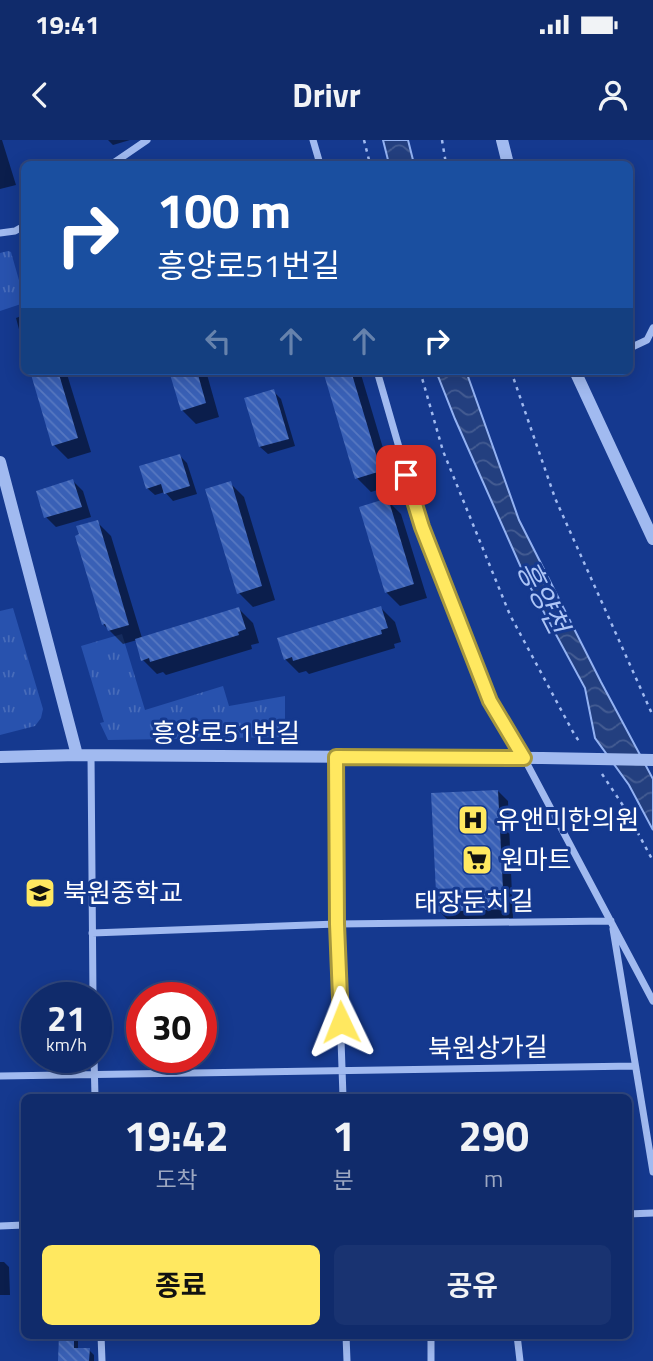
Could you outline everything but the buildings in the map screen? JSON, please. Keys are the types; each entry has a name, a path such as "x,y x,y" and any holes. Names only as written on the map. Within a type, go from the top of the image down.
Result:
{"street":[{"path":"116,161 146,140"},
{"path":"313,140 319,161"},
{"path":"502,140 507,161"},
{"path":"0,233 21,228"},
{"path":"633,347 647,340 653,328"},
{"path":"378,375 422,527 490,701 524,758 653,1001"},
{"path":"577,375 653,539"},
{"path":"1,466 77,755"},
{"path":"91,755 93,982"},
{"name":"흥양로51번길","path":"0,757 91,755 653,760"},
{"path":"336,757 342,1094"},
{"path":"611,921 653,1172"},
{"name":"태장둔치길","path":"92,933 337,924 611,921"},
{"name":"북원상가길","path":"0,1076 635,1066"},
{"path":"94,1074 95,1094"},
{"path":"632,1213 653,1213"},
{"path":"0,1226 21,1225"},
{"path":"101,1339 102,1361"},
{"path":"346,1339 347,1361"},
{"path":"431,1339 431,1361"},
{"path":"517,1339 520,1361"}],"path":[{"path":"365,140 369,161"},
{"path":"442,140 446,161"},
{"path":"421,375 443,451 510,615 580,743"},
{"path":"511,375 555,498 653,716"},
{"path":"602,775 624,807 653,861"}],"green space":[{"path":"11,252 21,287 21,304 0,311 0,253"},
{"path":"13,608 43,709 35,726 0,735 0,611"},
{"path":"122,634 145,710 223,686 229,706 285,696 285,737 108,740 100,723 104,722 81,646"}],"water":[{"path":"383,140 408,140 413,161 388,161"},
{"name":"흥양천","path":"438,375 467,375 519,520 653,779 653,830 629,785 595,738 585,688 527,581"}],"place":[{"name":"유앤미한의원","path":"473,820"},
{"name":"원마트","path":"477,860"},
{"name":"북원중학교","path":"40,893"}],"route":[{"path":"341,1022 337,924 336,757 524,758 490,701 422,527 406,475"}]}
